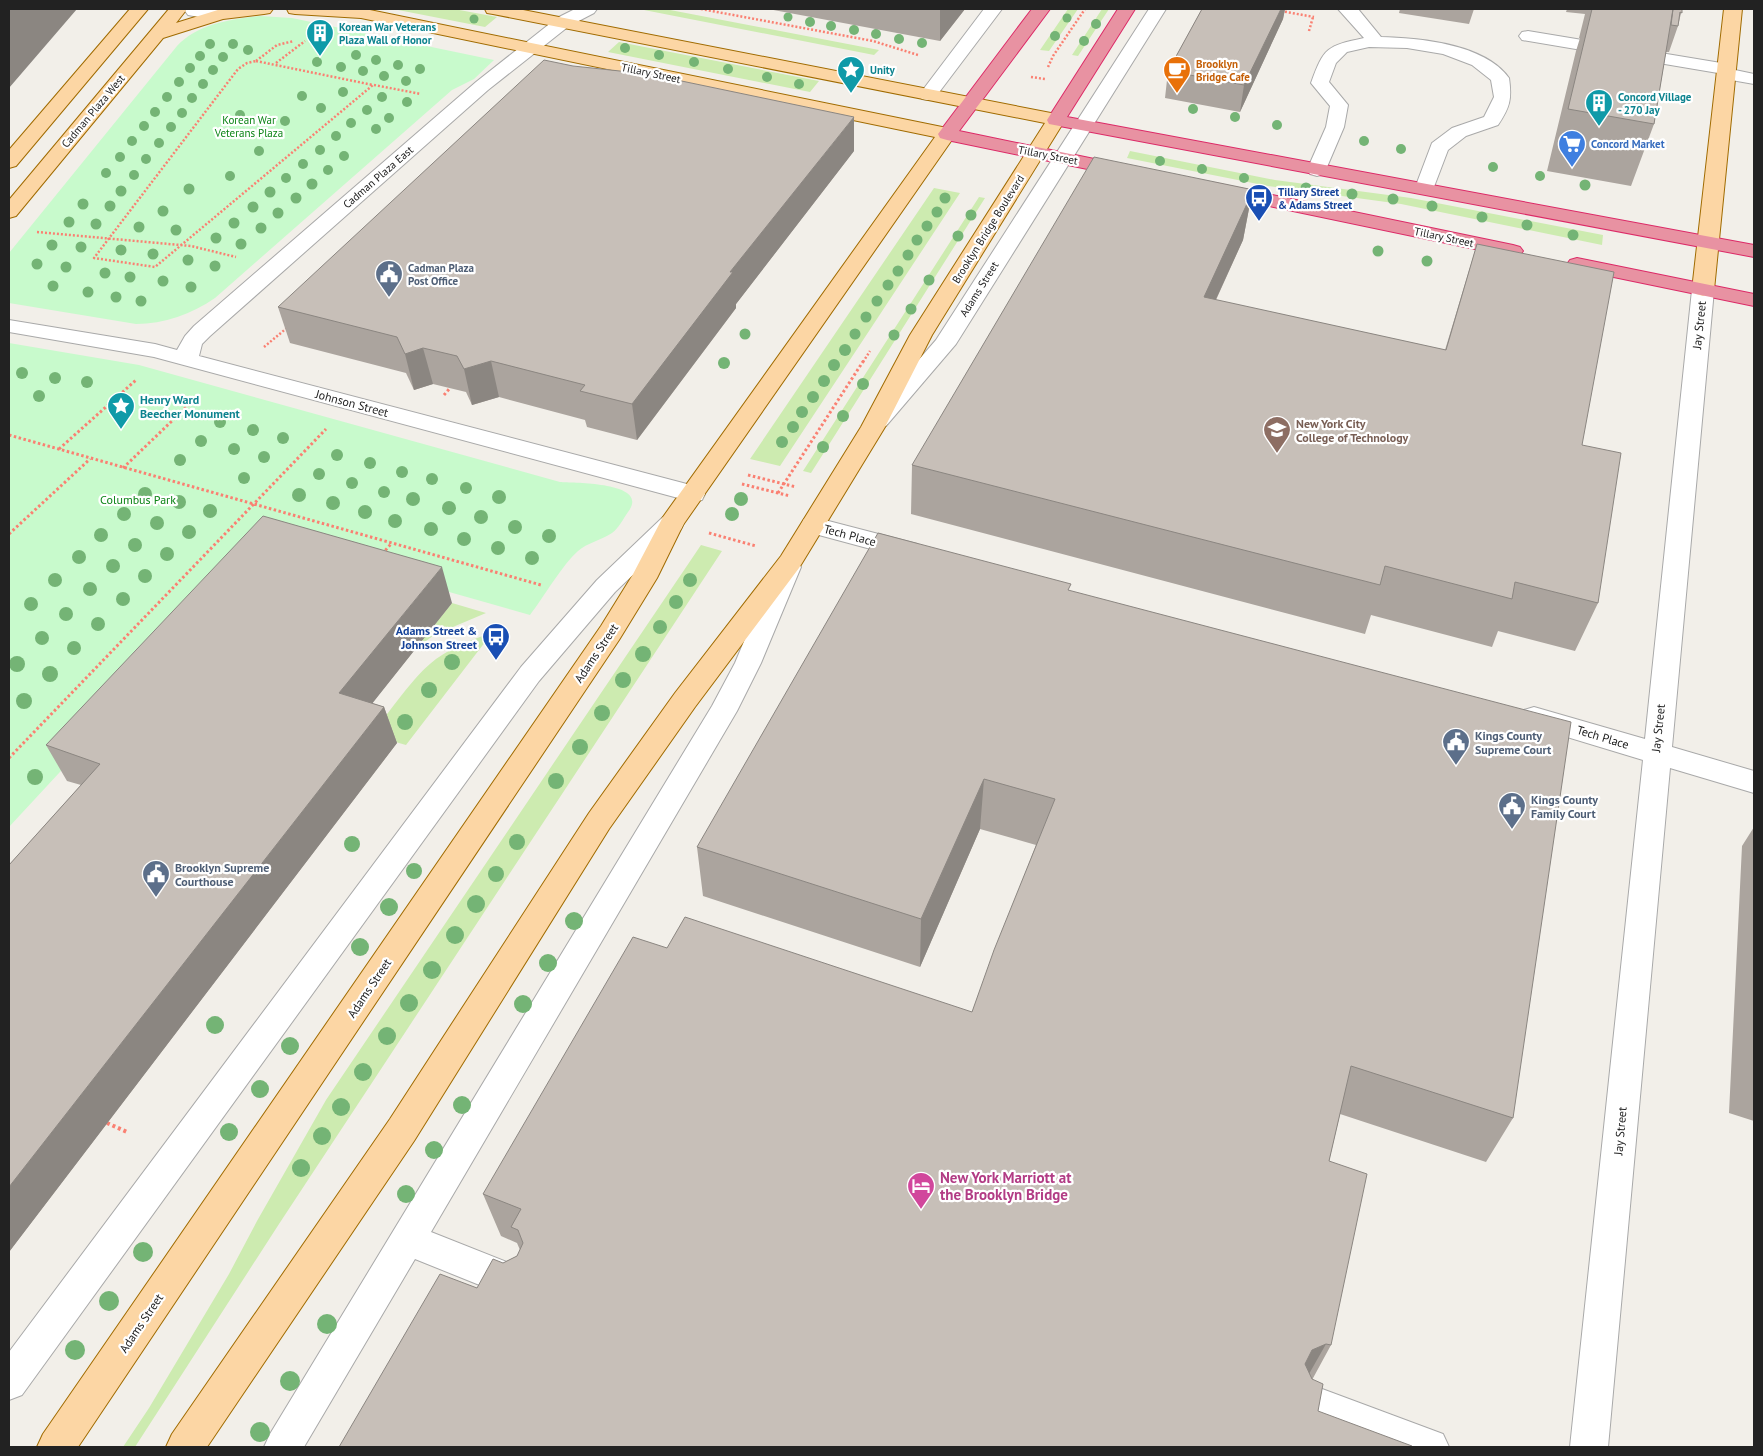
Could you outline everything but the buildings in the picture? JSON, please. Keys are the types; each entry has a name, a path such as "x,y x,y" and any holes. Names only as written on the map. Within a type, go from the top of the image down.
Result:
{"highway":[{"name":"Adams Street","path":"947,134 1040,9"},
{"name":"Brooklyn Bridge Boulevard","path":"1056,120 1126,9"},
{"path":"1056,120 1754,251"},
{"name":"Tillary Street","path":"947,134 1143,174"},
{"name":"Tillary Street","path":"1191,184 1754,300"}],"main road":[{"path":"9,162 139,9"},
{"name":"Cadman Plaza West","path":"9,212 178,9"},
{"path":"158,34 221,14 264,9"},
{"name":"Tillary Street","path":"295,9 350,11 947,134"},
{"path":"493,9 1056,120"},
{"name":"Jay Street","path":"1703,290 1734,9"},
{"name":"Brooklyn Bridge Boulevard","path":"873,428 921,335 1056,120"},
{"name":"Adams Street","path":"56,1447 610,633 644,578 672,523 947,134"},
{"name":"Adams Street","path":"184,1447 402,1130 610,806 684,700 777,555 813,525 873,428"}],"street":[{"path":"196,9 194,11 199,12 212,9"},
{"name":"Cadman Plaza East","path":"188,360 187,351 191,342 202,331 482,86 562,22 588,9"},
{"path":"928,95 992,9"},
{"name":"Adams Street","path":"873,428 945,344 1157,9"},
{"path":"1347,9 1355,15 1377,43"},
{"path":"1528,36 1727,71 1754,79"},
{"path":"1316,170 1335,128 1339,105 1320,83 1328,60 1341,48 1377,43 1407,43 1447,49 1478,61 1500,78 1503,97 1491,121 1458,132 1439,147 1425,188"},
{"name":"Jay Street","path":"1589,1447 1703,290"},
{"name":"Johnson Street","path":"9,326 114,343 188,360 693,494"},
{"name":"Adams Street","path":"9,1382 530,674 606,586 672,523"},
{"name":"Tech Place","path":"813,525 927,555"},
{"name":"Adams Street","path":"283,1447 723,711 748,663 777,555"},
{"name":"Tech Place","path":"1511,711 1754,782"},
{"path":"408,1240 519,1284"},
{"path":"1306,1402 1430,1447"}],"path":[{"path":"701,9 873,41 925,57"},
{"path":"1043,79 1052,56 1085,9"},
{"path":"1277,10 1322,17"},
{"path":"256,61 277,45 288,42 304,42"},
{"path":"275,64 291,52"},
{"path":"373,85 155,267 94,258 238,69 247,63 256,61 275,64 429,96"},
{"path":"37,232 182,245 239,258"},
{"path":"263,347 293,323"},
{"path":"59,450 142,374"},
{"path":"446,393 450,388"},
{"path":"122,468 204,391"},
{"path":"9,758 320,434"},
{"path":"9,435 541,585"},
{"path":"9,534 90,459"},
{"path":"740,473 801,489"},
{"path":"734,482 778,493"},
{"path":"702,530 777,555"},
{"path":"380,557 391,544"},
{"path":"107,1123 127,1132"}],"green space":[{"path":"393,9 454,9 497,17 485,27"},
{"path":"665,9 879,50 874,55 644,10"},
{"path":"1068,9 1078,9 1049,51 1040,50"},
{"path":"1102,9 1109,9 1078,56 1072,55"},
{"name":"Korean War Veterans Plaza","path":"260,16 292,18 494,60 474,79 452,90 215,298 197,309 167,320 136,324 9,303 9,253 177,46 194,32 215,24"},
{"path":"619,42 819,81 810,92 608,52"},
{"path":"1130,151 1275,180 1411,198 1603,235 1602,245 1401,204 1268,186 1127,158"},
{"path":"934,188 960,193 780,466 750,459"},
{"path":"979,197 985,198 811,473 803,471"},
{"name":"Columbus Park","path":"9,343 139,365 560,482 608,486 629,495 632,502 628,512 614,531 582,548 572,557 530,615 273,542 9,827"},
{"path":"701,545 722,551 279,1224 135,1447 123,1447 149,1408 229,1274 326,1100"},
{"path":"452,603 486,613 434,635 413,651"},
{"path":"492,633 406,745 371,735 410,684 427,666 456,647"}],"place":[{"name":"Korean War Veterans Plaza Wall of Honor","path":"320,57"},
{"name":"Unity","path":"851,94"},
{"name":"Brooklyn Bridge Cafe","path":"1177,94"},
{"name":"Concord Village - 270 Jay","path":"1599,127"},
{"name":"Concord Market","path":"1572,168"},
{"name":"Tillary Street & Adams Street","path":"1259,222"},
{"name":"Cadman Plaza Post Office","path":"389,298"},
{"name":"Henry Ward Beecher Monument","path":"121,430"},
{"name":"New York City College of Technology","path":"1277,454"},
{"name":"Adams Street & Johnson Street","path":"496,661"},
{"name":"Kings County Supreme Court","path":"1456,766"},
{"name":"Kings County Family Court","path":"1512,830"},
{"name":"Brooklyn Supreme Courthouse","path":"156,898"},
{"name":"New York Marriott at the Brooklyn Bridge","path":"921,1210"}]}
